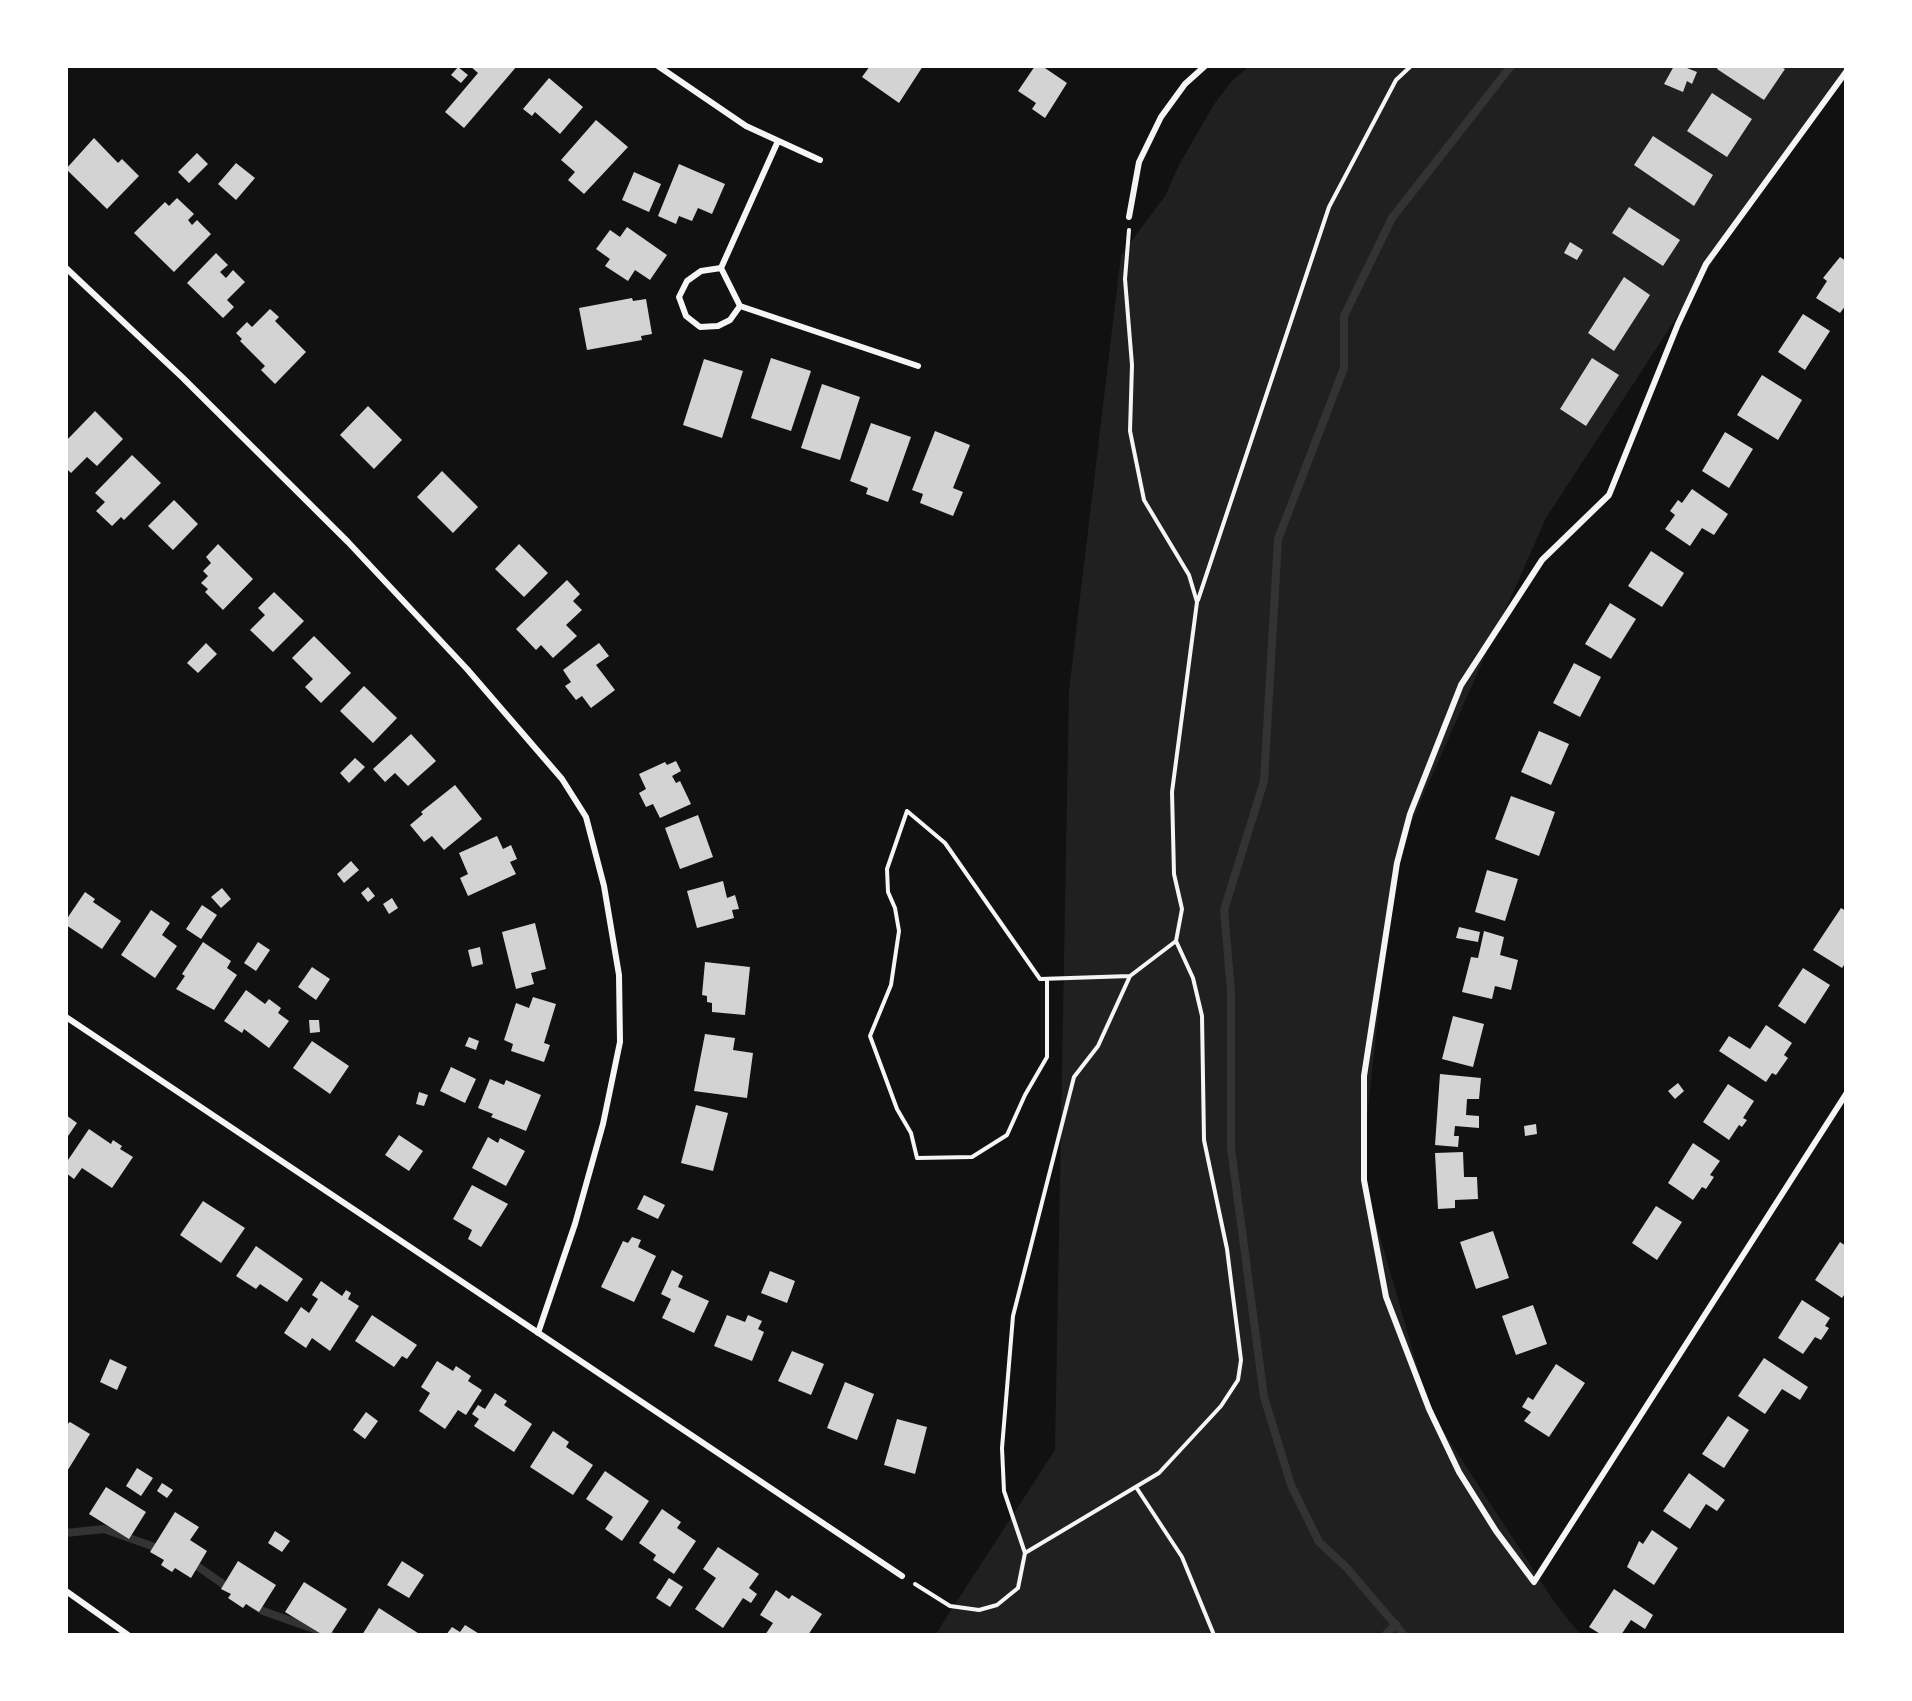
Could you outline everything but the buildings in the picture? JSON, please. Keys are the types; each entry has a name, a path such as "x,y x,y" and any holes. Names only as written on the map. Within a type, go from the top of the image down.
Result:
{"street":[{"path":"658,66 746,126 820,160"},
{"path":"1129,217 1139,162 1161,117 1185,84 1205,66"},
{"path":"1846,72 1706,264 1678,324 1609,495 1542,560 1461,685 1410,814 1397,863 1364,1076 1364,1180 1386,1297 1429,1409 1459,1472 1496,1531 1534,1582 1846,1094"},
{"path":"721,268 778,141"},
{"path":"66,268 183,378 348,542 467,669 562,779 586,818 604,886 619,975 620,1042 603,1124 575,1224 538,1333"},
{"path":"721,268 701,271 687,281 679,297 686,316 700,327 718,326 730,320 740,306"},
{"path":"721,268 740,306 918,366"},
{"path":"66,1017 902,1576"},
{"path":"66,1592 128,1635"}],"path":[{"path":"1025,1552 1160,1473 1221,1406 1238,1380 1241,1360 1227,1249 1204,1140 1202,1016 1193,978 1176,941 1182,909 1174,874 1172,792 1197,602 1329,207 1396,80 1411,66"},
{"path":"1129,217 1125,279 1132,365 1130,431 1144,501 1189,575 1197,602"},
{"path":"1047,979 1047,1058 1025,1095 1007,1135 972,1157 916,1158 911,1133 897,1109 870,1036 891,985 899,931 895,908 888,892 887,869 907,811 945,843 1040,979 1130,976"},
{"path":"902,1576 950,1606 980,1610 997,1605 1018,1588 1025,1552 1004,1491 1002,1448 1013,1316 1074,1077 1098,1046 1130,976 1176,941"},
{"path":"1136,1487 1182,1557 1214,1635"}],"shaded area":[{"path":"1249,66 1846,66 1846,71 1732,232 1546,518 1396,857 1361,1170 1430,1411 1557,1606 1581,1635 935,1635 1055,1450 1069,690 1121,255 1165,196 1180,163 1215,103 1231,82"}],"waterway":[{"path":"1404,1635 1346,1567 1319,1542 1291,1485 1264,1397 1231,1148 1231,991 1224,910 1264,781 1278,539 1344,368 1344,316 1392,218 1511,66"},
{"path":"66,1533 104,1529 163,1550"},
{"path":"190,1561 230,1589"},
{"path":"252,1604 263,1611 331,1635"},
{"path":"1385,1635 1396,1624"}]}
